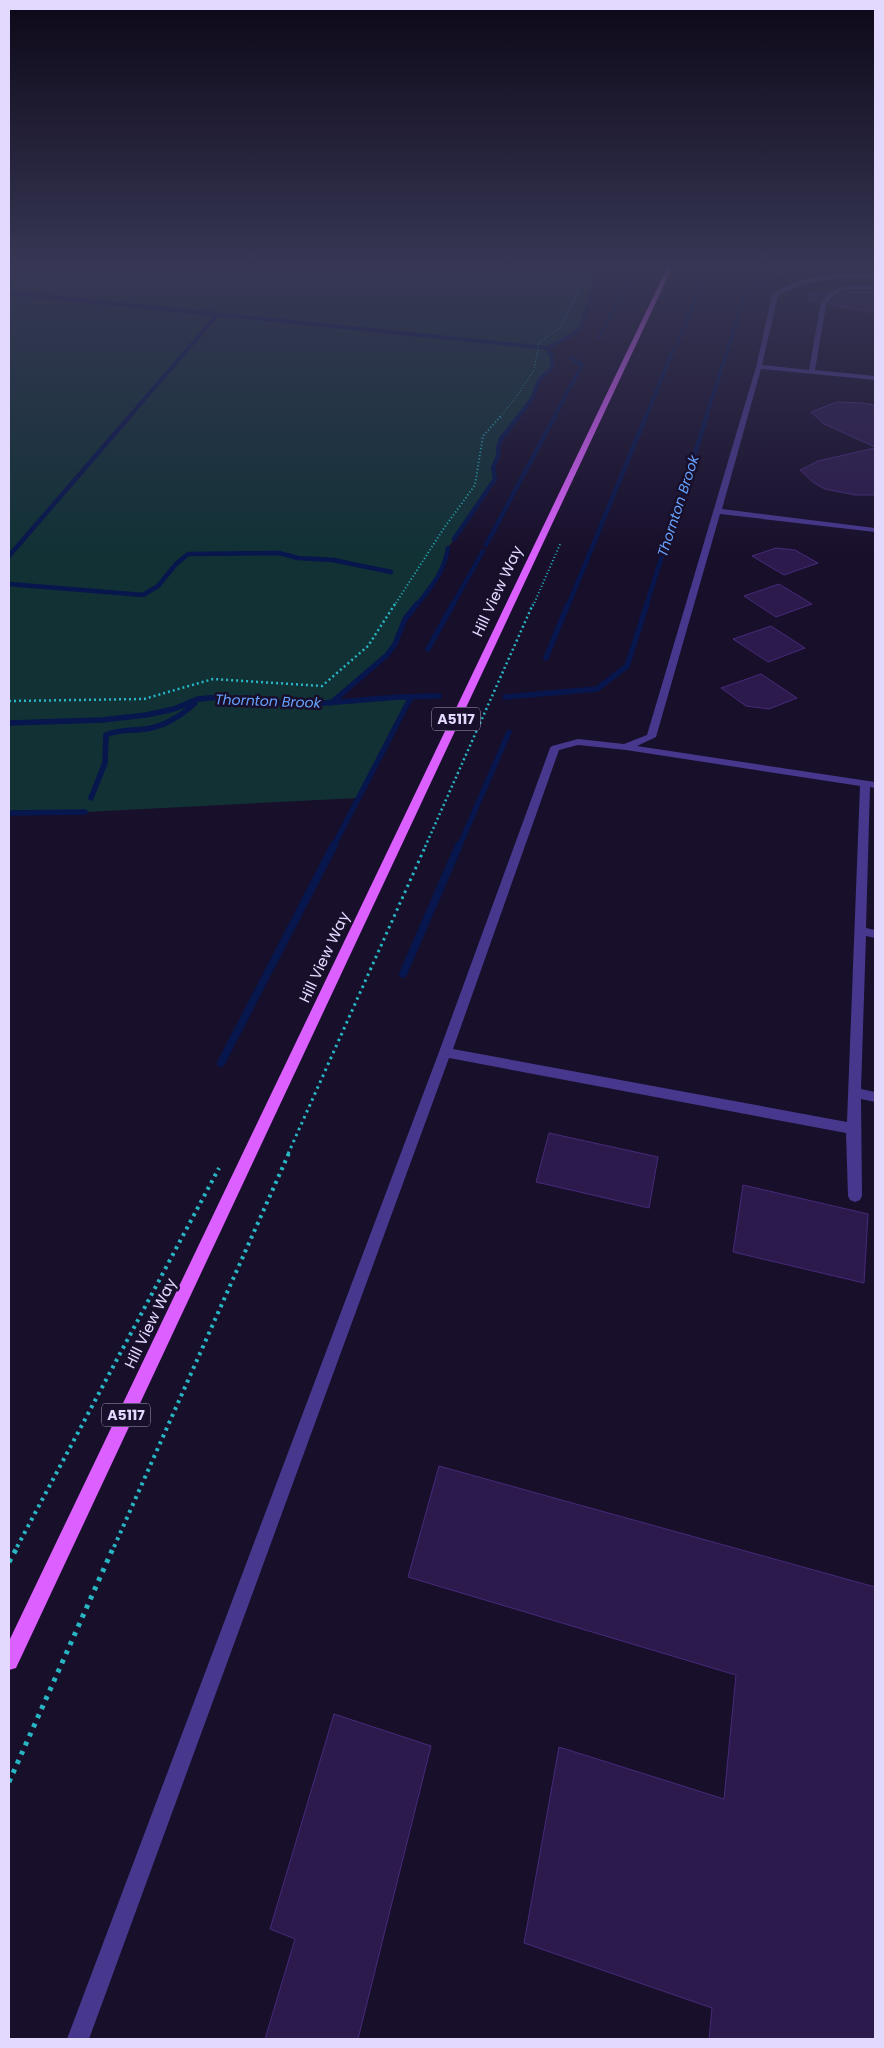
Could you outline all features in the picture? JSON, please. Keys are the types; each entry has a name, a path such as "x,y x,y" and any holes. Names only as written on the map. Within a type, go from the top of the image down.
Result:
{"main road":[{"name":"Hill View Way","path":"9,1661 625,364"}],"lane":[{"path":"625,747 651,737 760,364"},
{"path":"812,372 813,364"},
{"path":"759,367 875,378"},
{"path":"718,511 875,530"},
{"path":"78,2039 445,1052 555,748 578,742 625,747 870,784 860,931 853,1129 855,1196"},
{"path":"860,931 875,934"},
{"path":"445,1052 853,1129"},
{"path":"855,1093 875,1097"}],"path":[{"path":"9,701 144,699 213,679 322,686 368,646 444,528 475,485 484,436 514,400 534,370 535,364"},
{"path":"9,1782 562,540"},
{"path":"9,1562 218,1168 243,1170"}],"green space":[{"path":"9,364 552,364 552,368 539,380 532,399 501,439 498,448 499,454 493,468 495,479 448,548 448,558 442,572 428,593 405,619 394,646 331,702 411,697 359,798 85,812 9,813"}],"building":[{"path":"837,402 875,405 875,447 824,424 811,412"},
{"path":"875,448 875,495 855,495 825,489 814,483 800,470 818,461"},
{"path":"776,548 795,550 818,563 784,575 752,556"},
{"path":"779,584 812,604 776,617 744,596"},
{"path":"771,626 805,648 768,662 733,639"},
{"path":"761,674 797,698 769,709 746,706 721,688"},
{"path":"549,1133 658,1157 649,1208 536,1182"},
{"path":"743,1185 868,1214 864,1283 733,1252"},
{"path":"439,1466 875,1587 875,2039 709,2039 712,2008 524,1943 559,1747 724,1799 736,1675 408,1577"},
{"path":"334,1714 431,1746 358,2039 265,2039 295,1939 270,1929"}],"waterway":[{"path":"129,417 175,364"},
{"path":"518,417 532,399 539,380 552,368 552,364"},
{"path":"554,417 582,365 580,364"},
{"path":"646,417 668,364"},
{"name":"Thornton Brook","path":"706,417 723,364"},
{"path":"9,556 130,416"},
{"path":"454,539 495,479 493,468 499,454 498,448 501,439 519,416"},
{"path":"486,545 555,416"},
{"path":"568,606 646,416"},
{"name":"Thornton Brook","path":"646,606 707,416"},
{"path":"416,606 432,586 440,572 448,548"},
{"path":"452,606 483,551"},
{"path":"9,584 143,595 158,586 176,564 188,554 279,553 298,558 333,560 391,572"},
{"path":"332,702 387,655 395,644 405,619 417,604"},
{"path":"428,649 453,604"},
{"path":"546,658 568,604"},
{"name":"Thornton Brook","path":"505,697 597,689 627,666 647,604"},
{"name":"Thornton Brook","path":"332,702 439,696"},
{"name":"Thornton Brook","path":"9,723 102,720 146,715 174,709 198,699 219,697 299,705 332,702"},
{"path":"333,847 411,697"},
{"path":"91,798 105,763 106,735 126,730 160,726 178,716 195,703"},
{"path":"459,847 509,732"},
{"path":"9,813 85,812"},
{"path":"221,1063 334,845"},
{"path":"403,974 459,845"}]}
